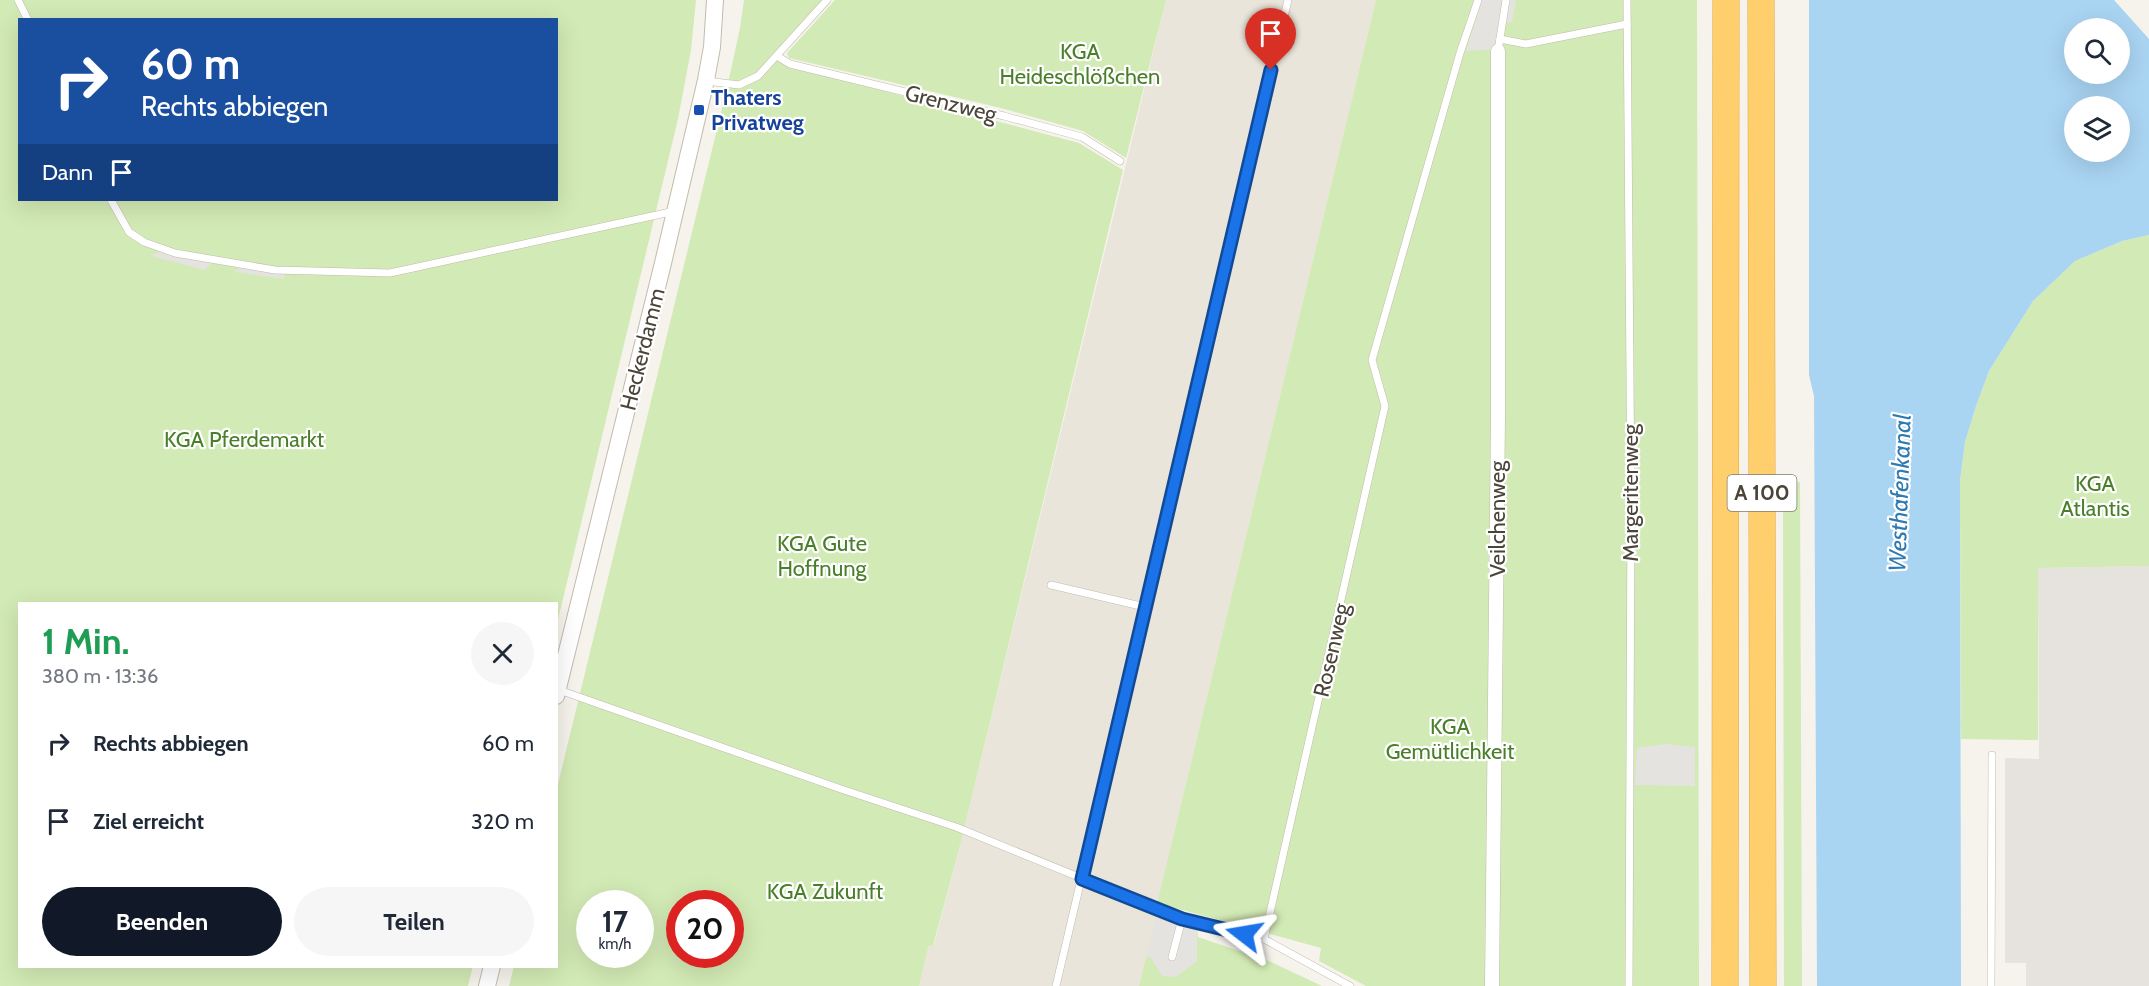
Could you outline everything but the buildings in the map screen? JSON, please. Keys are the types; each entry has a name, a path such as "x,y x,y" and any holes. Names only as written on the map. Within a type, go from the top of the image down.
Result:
{"highway":[{"name":"A 100","path":"1725,986 1726,0"},
{"name":"A 100","path":"1761,0 1763,986"}],"street":[{"name":"Heckerdamm","path":"558,689 706,80 712,47 715,0"},
{"name":"Veilchenweg","path":"1492,986 1498,512 1499,45"},
{"path":"487,986 492,968"}],"lane":[{"path":"18,0 27,18"},
{"path":"706,80 739,85 758,76 827,0"},
{"path":"1056,986 1288,0"},
{"name":"Rosenweg","path":"1264,939 1385,406 1372,360 1460,53 1478,0"},
{"path":"1506,0 1499,45 1526,44 1627,24"},
{"name":"Margeritenweg","path":"1627,0 1631,504 1629,986"},
{"name":"Grenzweg","path":"777,56 790,64 1082,137 1120,161"},
{"path":"112,201 129,232 144,242 175,253 275,270 390,273 675,211"},
{"path":"1051,585 1145,608"},
{"path":"558,693 956,827 1182,919 1264,939 1350,986"},
{"path":"1991,986 1992,755"},
{"path":"1172,957 1182,919"}],"shaded area":[{"path":"1166,0 1376,0 1157,903 1139,986 919,986 929,945 934,945 962,838"},
{"path":"1482,0 1516,0 1512,22 1506,22 1502,49 1466,51"},
{"path":"162,250 213,261 205,270 151,256"},
{"path":"241,267 285,273 284,279 234,272"},
{"path":"2149,566 2149,986 2026,986 2026,963 2005,963 2005,758 2039,759 2038,568"},
{"path":"1665,744 1695,747 1695,786 1635,785 1637,748"},
{"path":"1156,915 1197,927 1197,961 1176,977 1162,976 1151,958 1146,957"}],"green space":[{"name":"KGA Pferdemarkt","path":"0,0 696,0 691,50 678,119 558,620 558,602 18,602 18,968 472,968 468,986 0,986"},
{"name":"KGA Gute Hoffnung","path":"744,0 831,0 776,58 786,65 1079,143 1123,170 962,838 933,946 929,945 919,986 509,986 514,968 558,968 558,784 727,88"},
{"name":"KGA Heideschlößchen","path":"835,0 1166,0 1126,158 1083,131 1001,108 789,58 787,53"},
{"name":"KGA Gemütlichkeit","path":"1376,0 1697,0 1699,986 1366,986 1319,961 1321,948 1157,903"},
{"name":"KGA Atlantis","path":"2149,235 2149,566 2038,568 2038,740 1961,739 1960,480 1965,442 1989,371 2033,301 2075,261 2122,241"},
{"path":"1800,482 1802,986 1784,986 1783,483"},
{"path":"1156,915 1197,927 1198,937 1269,961 1322,986 1139,986"}],"water":[{"name":"Westhafenkanal","path":"1809,0 2114,0 2149,39 2149,235 2122,241 2075,261 2033,301 1989,371 1965,442 1960,480 1961,986 1817,986 1814,396 1809,375"}],"place":[{"name":"Thaters Privatweg","path":"699,110"}],"route":[{"path":"1244,934 1161,912 1082,879 1271,70"}],"park label":[{"name":"KGA Zukunft","path":"825,891"}]}
